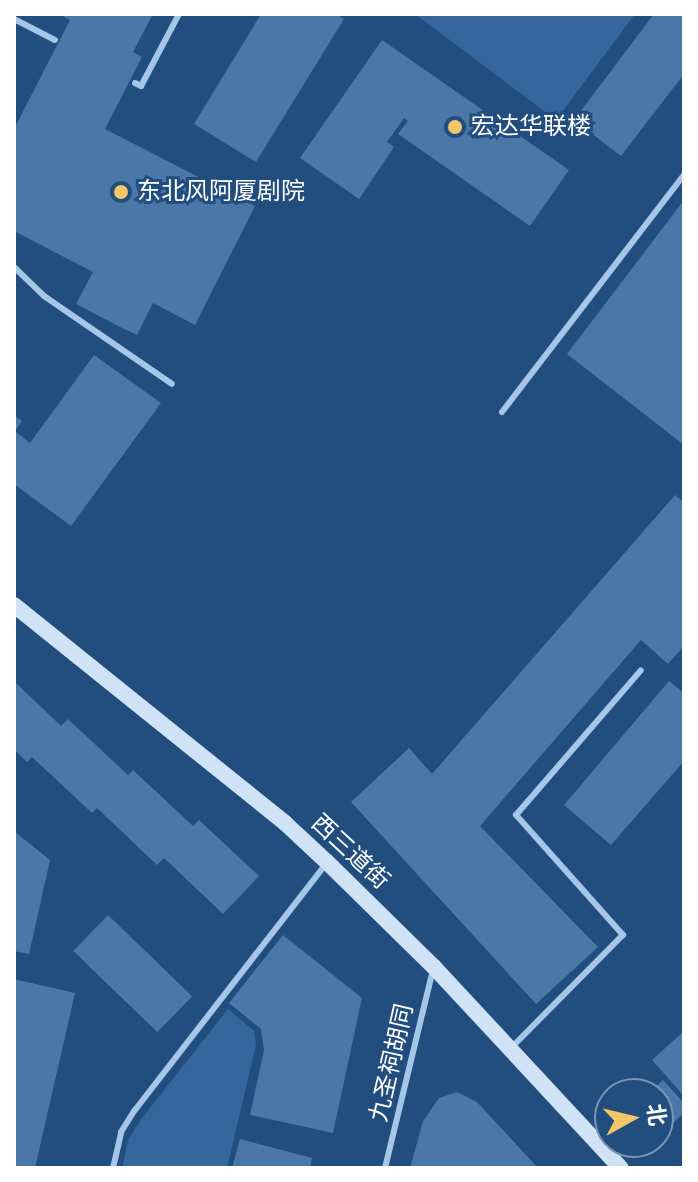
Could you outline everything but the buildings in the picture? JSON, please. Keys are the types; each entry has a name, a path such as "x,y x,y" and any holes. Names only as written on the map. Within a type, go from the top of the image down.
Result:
{"street":[{"name":"西三道街","path":"14,605 285,823 433,966 621,1168"}],"lane":[{"path":"135,83 141,86 179,14"},
{"path":"14,19 55,40"},
{"path":"502,412 684,175"},
{"path":"14,267 44,296 172,384"},
{"path":"509,1050 623,935 516,815 641,670"},
{"path":"113,1168 121,1132 135,1110 327,862"},
{"name":"九圣祠胡同","path":"385,1168 433,966"}],"shaded area":[{"path":"415,14 635,14 556,120"},
{"path":"228,1009 254,1031 256,1045 227,1168 122,1168 128,1140 142,1118"}],"place":[{"name":"宏达华联楼","path":"455,127"},
{"name":"东北风阿厦剧院","path":"121,192"}]}
